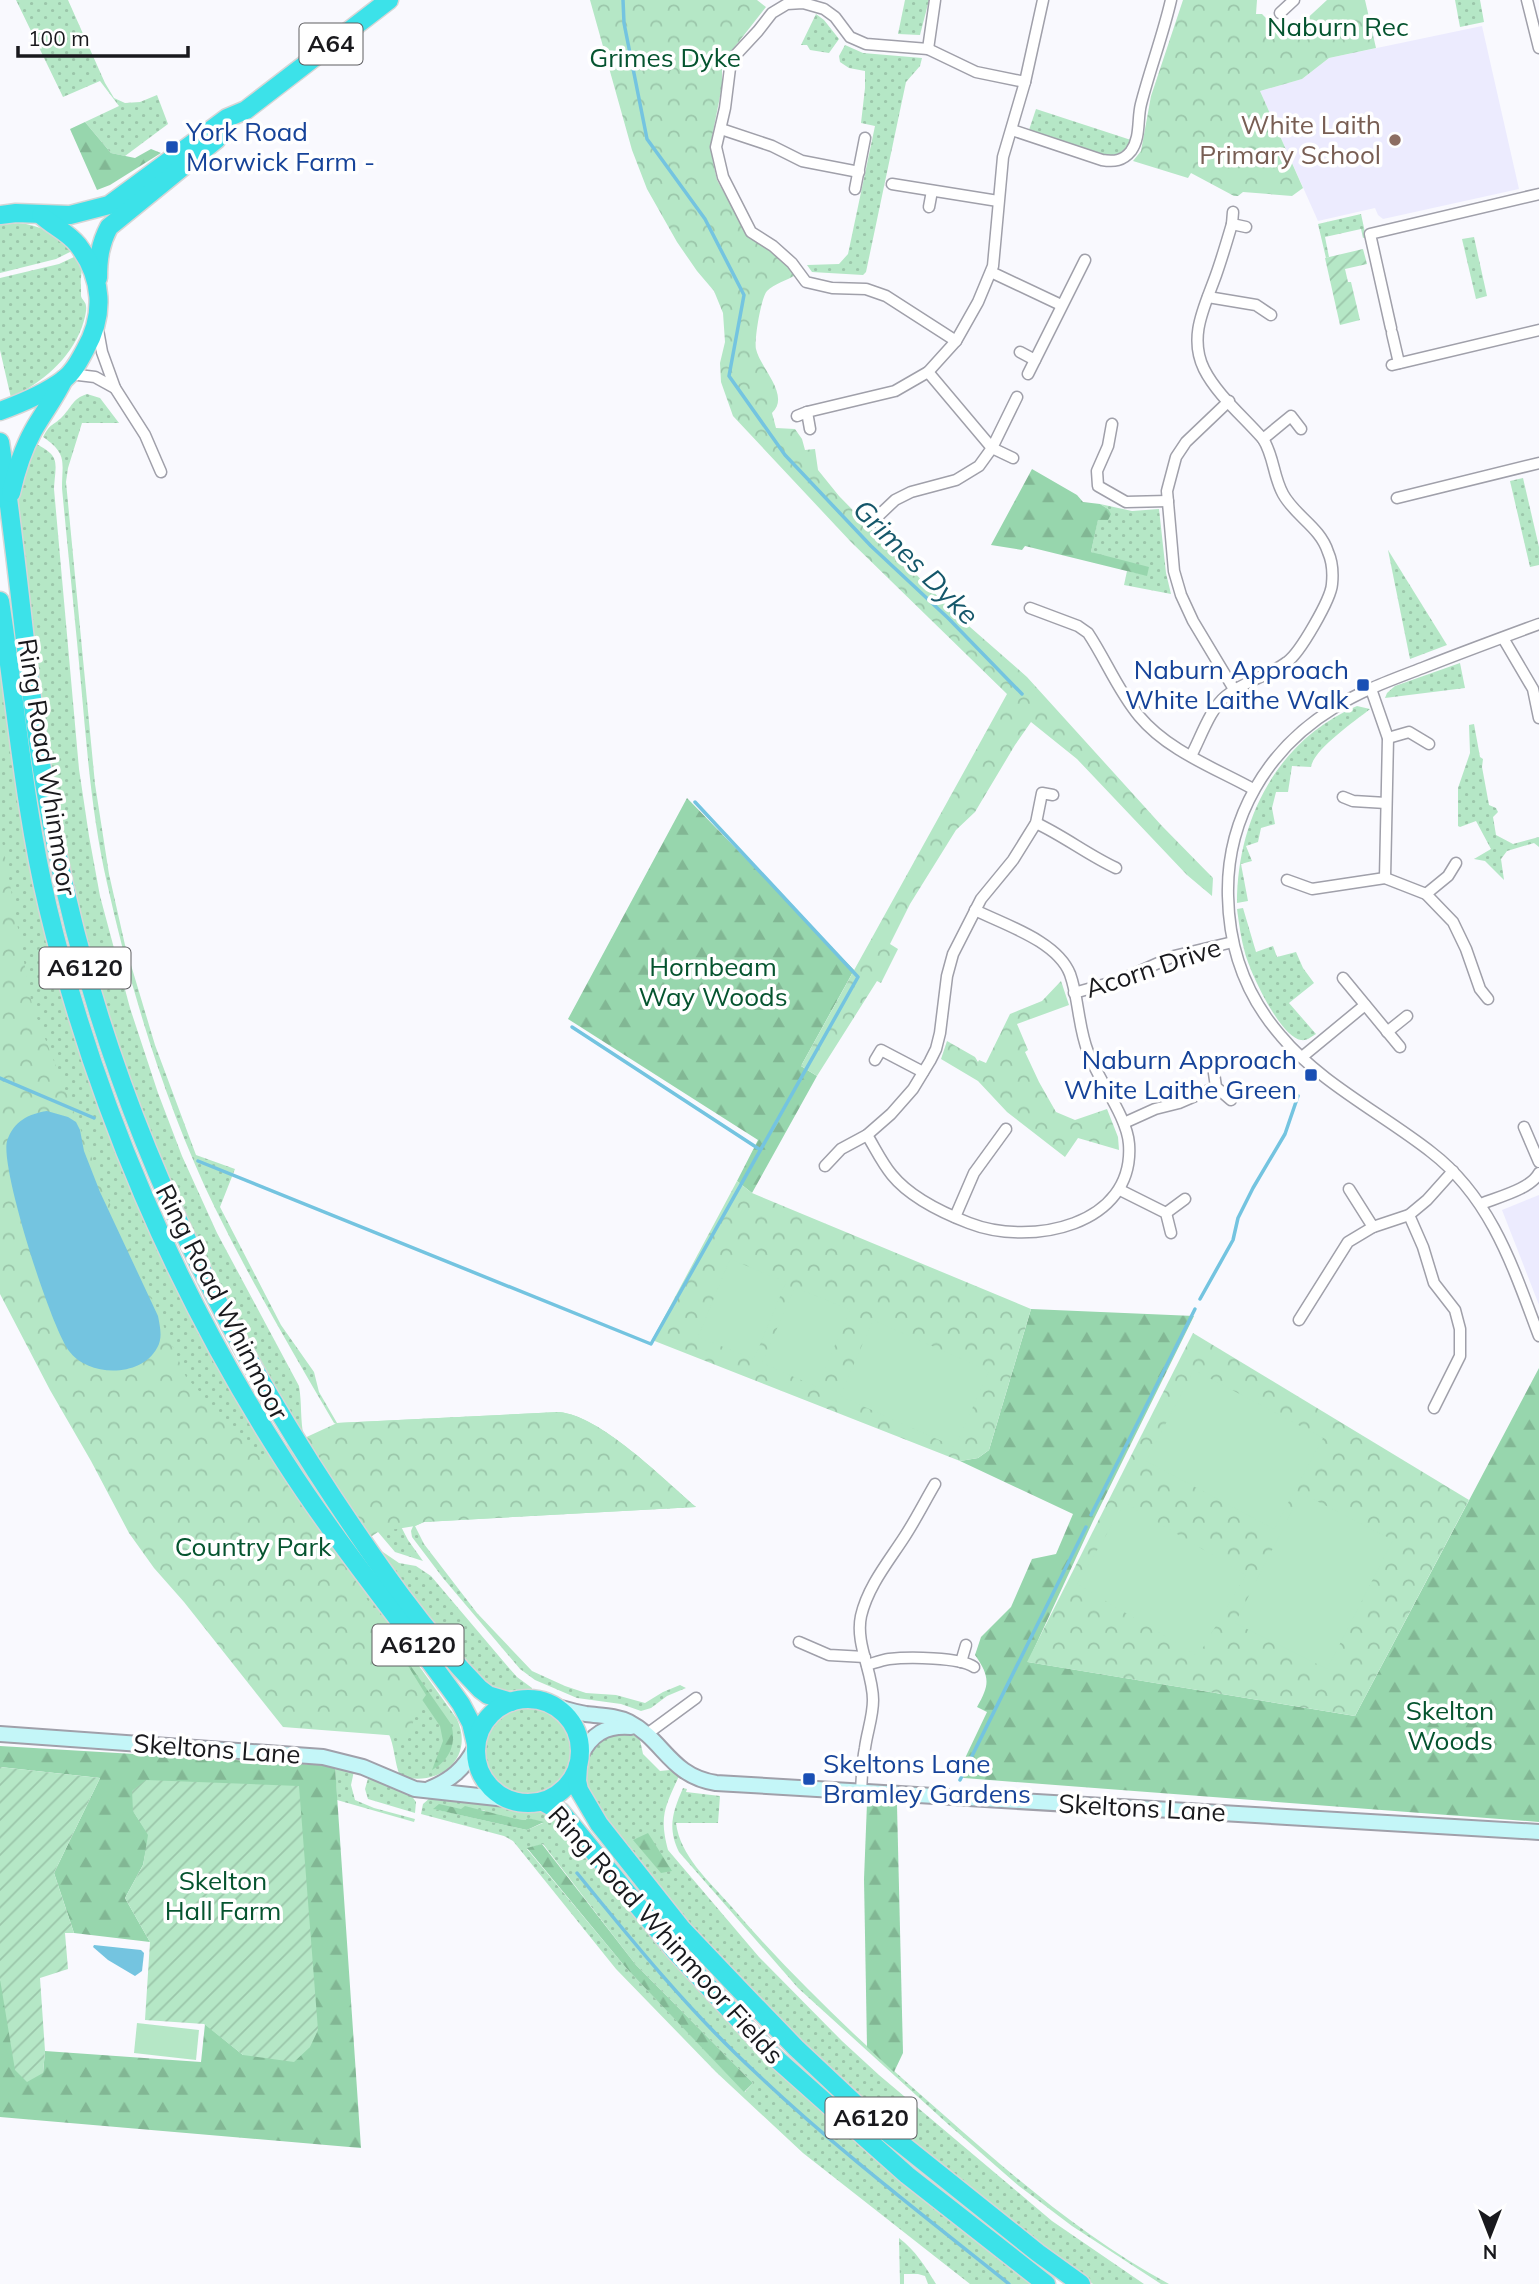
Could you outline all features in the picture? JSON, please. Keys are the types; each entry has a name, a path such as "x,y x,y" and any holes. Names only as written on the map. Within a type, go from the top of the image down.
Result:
{"highway":[{"name":"A64","path":"98,285 98,256 109,227 234,125 246,110 389,0"},
{"name":"A64","path":"41,215 84,213 109,205 227,118 246,110"},
{"path":"0,215 41,215 76,243 92,268 98,285 97,324"},
{"name":"Ring Road Whinmoor","path":"9,500 22,454 38,422 54,401 97,324"},
{"path":"0,411 34,397 66,377"},
{"name":"Ring Road Whinmoor","path":"0,442 54,840 71,917 94,1000 132,1114 177,1222 232,1333 303,1452 380,1598 461,1704 471,1723 475,1746"},
{"name":"Ring Road Whinmoor","path":"0,601 36,847 64,967 95,1069 127,1156 167,1249 211,1335 286,1464 473,1682 488,1695 510,1702"},
{"path":"534,1699 554,1706 572,1723 577,1733 579,1761 571,1782 563,1791 543,1802 521,1804 506,1799 486,1784 479,1772 475,1746 479,1731 485,1720 499,1707 510,1702 534,1699"},
{"name":"Ring Road Whinmoor Fields","path":"579,1761 579,1790 600,1824 682,1929 740,1990 796,2048 878,2125 1028,2246 1081,2284"},
{"name":"Ring Road Whinmoor Fields","path":"543,1802 561,1812 675,1951 770,2053 907,2175 1046,2284"}],"street":[{"path":"928,49 935,0"},
{"path":"810,429 802,414 895,391 928,372 956,341 978,302 991,272 996,248 1003,157 1025,82 1043,0"},
{"path":"1012,130 1102,160 1113,162 1124,158 1137,139 1141,104 1171,0"},
{"path":"1280,13 1294,0"},
{"path":"1527,0 1539,48"},
{"path":"956,341 887,296 866,289 832,288 806,282 792,263 773,246 751,232 723,177 716,147 732,60 772,13 787,4 803,2 824,9 835,17 850,37 866,44 928,49 976,72 1025,82"},
{"path":"721,129 772,146 802,161 859,172"},
{"path":"855,189 865,138"},
{"path":"892,184 998,201"},
{"path":"929,207 932,191"},
{"path":"1539,194 1370,234 1396,364 1539,330"},
{"path":"1191,756 1225,696 1292,658 1329,597 1332,583 1328,552 1321,536 1280,491 1272,458 1263,439 1203,368 1197,330 1232,224 1233,212"},
{"path":"1232,224 1246,227"},
{"path":"1028,374 1084,260"},
{"path":"991,272 1062,305"},
{"path":"1208,297 1255,305 1270,315"},
{"path":"97,324 102,352 115,388 145,435 161,472"},
{"path":"1020,352 1035,360"},
{"path":"928,372 992,448 1013,458"},
{"path":"66,377 95,377 115,388"},
{"path":"875,519 895,500 956,480 979,466 992,448 1017,397"},
{"path":"1229,401 1186,442 1176,457 1170,473 1168,501 1174,571 1181,595 1234,691"},
{"path":"1263,439 1291,416 1301,429"},
{"path":"1112,424 1108,446 1097,471 1098,486 1126,502 1168,501"},
{"path":"1397,498 1539,463"},
{"path":"867,510 885,530"},
{"path":"1030,608 1078,626 1087,633 1125,697 1157,735 1253,789"},
{"path":"1539,624 1371,688 1334,708 1297,734 1267,767 1253,789 1238,826 1228,870 1228,908 1233,942 1240,971 1261,1012 1302,1057 1432,1153 1453,1171 1482,1204 1500,1236 1539,1335"},
{"path":"1308,634 1317,641"},
{"path":"1503,638 1533,689 1539,718"},
{"path":"1371,688 1388,738 1385,878"},
{"path":"1388,738 1409,732 1429,744"},
{"path":"825,1166 832,1156 867,1135 903,1101 922,1072 936,1048 940,1034 949,964 975,910 1013,860 1036,823 1042,793 1054,794"},
{"path":"1343,797 1353,801 1386,803"},
{"path":"1036,823 1116,868"},
{"path":"1426,894 1448,876 1455,863"},
{"path":"1287,880 1312,889 1385,878 1426,894 1453,922 1480,989 1488,999"},
{"path":"867,1135 894,1177 923,1200 955,1217 990,1229 1011,1232 1049,1231 1087,1217 1120,1190 1129,1165 1128,1136 1085,1045 1070,975 1056,953 1042,943 975,910"},
{"name":"Acorn Drive","path":"1074,993 1120,979 1174,956 1233,942"},
{"path":"1343,978 1400,1047"},
{"path":"1302,1057 1365,1005"},
{"path":"1387,1032 1407,1016"},
{"path":"875,1060 881,1050 922,1072"},
{"path":"1213,1066 1216,1087 1231,1100"},
{"path":"1124,1123 1216,1087"},
{"path":"1524,1128 1539,1163"},
{"path":"955,1217 974,1173 1006,1129"},
{"path":"1299,1320 1348,1242 1373,1227 1409,1215 1427,1200 1453,1171"},
{"path":"1482,1204 1528,1185 1536,1180 1539,1173"},
{"path":"1349,1189 1373,1227"},
{"path":"1120,1190 1166,1213 1171,1233"},
{"path":"1166,1213 1185,1199"},
{"path":"1409,1215 1434,1283 1455,1310 1460,1329 1460,1356 1434,1408"},
{"path":"861,1791 865,1746 873,1717 872,1682 859,1635 861,1615 887,1561 935,1485"},
{"path":"799,1642 829,1655 866,1661 887,1659 961,1662 974,1667"},
{"path":"961,1662 965,1645"},
{"path":"579,1761 590,1740 601,1731 615,1727 643,1731 696,1698"},
{"name":"Skeltons Lane","path":"554,1706 615,1717 643,1731 673,1763 708,1782 1539,1832"},
{"name":"Skeltons Lane","path":"0,1734 323,1757 363,1767 407,1786 506,1799"},
{"path":"428,1790 454,1777 469,1760 475,1746"}],"shaded area":[{"name":"White Laith Primary School","path":"1482,26 1519,189 1383,219 1375,208 1318,221 1260,91 1302,79 1329,58"},
{"path":"1539,1195 1539,1305 1502,1210"}],"green space":[{"path":"16,0 68,0 114,98 125,103 140,102 157,95 168,124 125,156 111,153 85,122 119,106 100,81 63,97"},
{"name":"Grimes Dyke","path":"590,0 757,0 766,7 726,58 722,68 722,86 711,142 717,180 745,230 783,258 796,275 767,291 762,301 757,329 756,349 773,381 778,398 772,413 776,428 795,429 805,450 815,449 818,470 839,496 954,613 1027,677 1162,826 1213,878 1212,896 1187,875 1077,759 1031,722 975,812 956,830 910,904 890,944 898,949 881,983 877,981 817,1076 801,1066 1007,694 851,542 733,416 721,382 720,363 725,342 723,313 714,291 677,242 647,189 632,150"},
{"path":"905,0 929,0 920,35 898,34"},
{"name":"Naburn Rec","path":"1183,0 1257,0 1256,14 1262,14 1286,38 1327,0 1365,0 1376,48 1329,58 1302,79 1260,91 1303,188 1292,196 1243,192 1234,196 1191,173 1188,178 1133,161 1141,151 1151,96"},
{"path":"1455,0 1480,0 1484,22 1460,27"},
{"path":"816,14 839,39 829,53 810,50 807,45 801,45"},
{"path":"845,45 863,53 922,58 920,66 906,82 866,272 863,275 812,272 807,265 839,264 848,254 875,126 861,123 865,71 849,68 840,62 839,56"},
{"path":"1036,109 1131,140 1121,152 1106,155 1029,130"},
{"path":"85,122 111,153 135,158 151,149 161,153 110,185 97,190 70,129"},
{"path":"1361,214 1366,237 1363,238 1361,229 1325,237 1329,257 1326,258 1318,224"},
{"path":"18,223 53,234 70,252 56,259 0,273 0,225"},
{"path":"1474,237 1487,296 1476,299 1462,239"},
{"path":"1363,249 1367,264 1345,269 1360,320 1340,325 1325,258"},
{"path":"74,257 81,266 81,296 86,306 82,327 70,350 53,369 11,398 0,350 0,278 59,264"},
{"path":"87,394 100,398 119,423 82,423 66,482 95,784 109,874 125,945 155,1045 196,1155 235,1169 220,1207 281,1325 314,1372 319,1392 337,1423 559,1412 576,1416 612,1436 696,1507 424,1522 415,1526 424,1544 477,1613 532,1671 586,1693 616,1695 645,1703 680,1685 686,1688 667,1696 651,1708 641,1711 621,1704 577,1698 535,1680 520,1669 443,1578 412,1537 414,1524 341,1426 334,1423 244,1264 198,1172 166,1091 139,1008 107,883 94,809 62,488 63,465 57,448 43,437 75,401"},
{"path":"31,441 48,451 56,464 54,489 79,769 100,896 130,1008 182,1156 217,1233 299,1386 304,1438 263,1375 156,1160 98,992 52,789 18,513 18,497"},
{"path":"1032,469 1077,495 1083,502 1100,504 1108,509 1111,514 1108,520 1098,520 1091,552 1149,567 1147,576 1025,546 1022,550 991,545"},
{"path":"1523,478 1539,547 1539,565 1530,567 1510,481"},
{"path":"1100,504 1132,511 1159,509 1171,594 1124,585 1127,571 1146,575 1091,552 1098,519 1108,509"},
{"path":"1388,550 1447,645 1410,659"},
{"path":"0,648 9,719 101,1104 281,1467 218,1448 0,977"},
{"path":"1460,663 1465,688 1385,698 1395,686"},
{"path":"1357,706 1370,709 1327,744 1311,767 1292,766 1288,792 1276,792 1272,808 1275,824 1261,828 1258,842 1246,846 1252,861 1241,864 1248,901 1237,903 1239,872 1245,842 1254,813 1267,786 1284,761 1304,739"},
{"path":"1474,724 1480,757 1483,759 1489,805 1498,812 1493,817 1496,835 1513,844 1539,837 1539,847 1534,843 1507,851 1501,859 1504,880 1485,861 1474,859 1491,849 1476,821 1458,826 1458,788 1470,753 1469,725"},
{"name":"Hornbeam Way Woods","path":"687,798 854,970 801,1066 817,1076 752,1193 737,1181 758,1140 568,1019"},
{"name":"Country Park","path":"0,830 32,1005 107,1197 186,1377 261,1458 337,1423 559,1412 576,1416 612,1436 696,1507 424,1522 378,1532 341,1557 426,1695 415,1715 412,1737 283,1727 154,1568 129,1533 0,1294"},
{"path":"1243,908 1256,952 1273,946 1277,957 1296,952 1314,983 1289,1003 1316,1034 1305,1040 1293,1036 1284,1028 1259,988 1242,942 1237,909"},
{"path":"1061,981 1069,1005 1017,1024 1028,1050 1025,1052 1056,1112 1075,1120 1107,1109 1118,1137 1119,1150 1078,1138 1065,1157 1007,1112 978,1081 941,1059 947,1041 975,1057 978,1062 979,1060 986,1063 1010,1014 1042,1001"},
{"path":"737,1181 752,1193 1031,1309 989,1450 978,1458 960,1461 652,1340"},
{"path":"730,1259 786,1282 754,1359 698,1337"},
{"path":"795,1287 850,1310 817,1387 762,1363"},
{"name":"Skelton Woods","path":"1031,1309 1194,1316 1093,1521 1028,1662 1355,1716 1539,1368 1539,1822 964,1778 957,1775 987,1712 977,1707 986,1686 986,1675 975,1655 981,1637 1011,1607 1032,1559 1056,1554 1073,1514 960,1461 978,1458 989,1450"},
{"path":"873,1320 989,1371 955,1447 840,1396"},
{"path":"1193,1333 1469,1500 1355,1716 1027,1662"},
{"path":"1194,1370 1323,1438 1274,1529 1146,1461"},
{"path":"378,1482 408,1540 423,1561 395,1552 378,1532"},
{"path":"1301,1493 1393,1540 1327,1669 1235,1623"},
{"path":"1125,1503 1246,1575 1198,1656 1077,1584"},
{"path":"380,1550 399,1563 416,1566 431,1576 509,1668 532,1690 504,1691 491,1687 460,1659 377,1551"},
{"path":"341,1557 457,1719 461,1746 457,1758 440,1774 414,1779 400,1776"},
{"path":"378,1619 451,1724 453,1738 448,1756 432,1770 443,1741 440,1726 372,1626"},
{"path":"528,1706 545,1709 560,1719 570,1734 573,1751 570,1768 560,1783 545,1793 528,1796 511,1793 496,1783 486,1768 483,1751 486,1734 496,1719 511,1709"},
{"path":"606,1732 635,1736 640,1740 643,1754 660,1771 670,1770 679,1776 665,1812 664,1828 668,1850 759,1957 879,2075 1052,2221 1144,2284 1093,2284 1076,2273 870,2109 773,2018 696,1935 640,1869 593,1799 586,1784 584,1756"},
{"path":"0,1746 335,1766 361,2148 0,2117 0,1979 43,2073 45,2051 201,2062 205,2024 243,2055 310,2047 133,1811 149,1835 143,1865 125,1898 150,1942 74,1933 54,1873 100,1778 0,1767"},
{"path":"335,1766 354,1771 351,1785 355,1800 415,1819 414,1822 337,1800"},
{"path":"0,1767 100,1778 54,1873 74,1933 65,1933 68,1969 40,1978 45,2051 43,2073 27,2082 15,2070 0,1979"},
{"path":"369,1775 411,1795 416,1802 415,1813 368,1799 365,1789"},
{"name":"Skelton Hall Farm","path":"146,1780 299,1786 318,2030 310,2047 294,2062 243,2055 204,2024 145,2020 150,1942 125,1898 143,1865 148,1835 133,1811 132,1791"},
{"path":"683,1788 687,1789 686,1792 720,1796 718,1823 676,1823 689,1857 807,1988 889,2066 1025,2185 1109,2248 1169,2284 1161,2284 1072,2226 1019,2186 798,1988 679,1852 672,1827 676,1804"},
{"path":"431,1797 493,1803 513,1809 536,1809 555,1817 660,1944 1036,2284 970,2284 803,2153 716,2072 616,1969 513,1841 504,1836 421,1814 423,1804","holes":["434,1809 483,1810 500,1817 525,1820 528,1818 543,1823 527,1830","543,1844 636,1965 753,2083 745,2092 627,1969 527,1849"]},
{"path":"867,1803 897,1805 903,2053 894,2072 867,2047 864,1879"},
{"path":"439,1804 461,1809 465,1806 544,1822 527,1830 433,1809"},
{"path":"648,1833 672,1871 661,1873 633,1840"},
{"path":"542,1844 636,1965 753,2083 744,2092 627,1969 527,1848"},
{"path":"137,2023 199,2030 196,2060 134,2053"},
{"path":"899,2238 924,2265 936,2284 928,2284 925,2276 904,2274 904,2284 900,2284"}],"water":[{"path":"47,1111 76,1122 100,1192 158,1316 159,1344 149,1358 139,1365 127,1369 101,1369 78,1360 69,1351 50,1311 28,1246 7,1157 7,1141 14,1128 22,1120"},
{"path":"94,1945 141,1950 144,1953 142,1971 135,1976 108,1960"}],"waterway":[{"name":"Grimes Dyke","path":"623,0 624,23 647,139 705,219 744,295 729,376 785,455 871,546 948,618 1022,694"},
{"path":"198,1161 651,1344 858,977 695,802"},
{"path":"572,1027 759,1149"},
{"path":"0,1078 94,1118"},
{"path":"1200,1299 1233,1240 1238,1218 1253,1188 1285,1134 1298,1096"},
{"path":"1091,1515 1195,1309"},
{"path":"960,1780 1086,1527"},
{"path":"577,1873 685,2001 755,2072 848,2154 1009,2284"}],"place":[{"name":"White Laith Primary School","path":"1395,140"},
{"name":"York Road Morwick Farm -","path":"172,147"},
{"name":"Naburn Approach White Laithe Walk","path":"1363,685"},
{"name":"Naburn Approach White Laithe Green","path":"1311,1075"},
{"name":"Skeltons Lane Bramley Gardens","path":"809,1779"}]}
